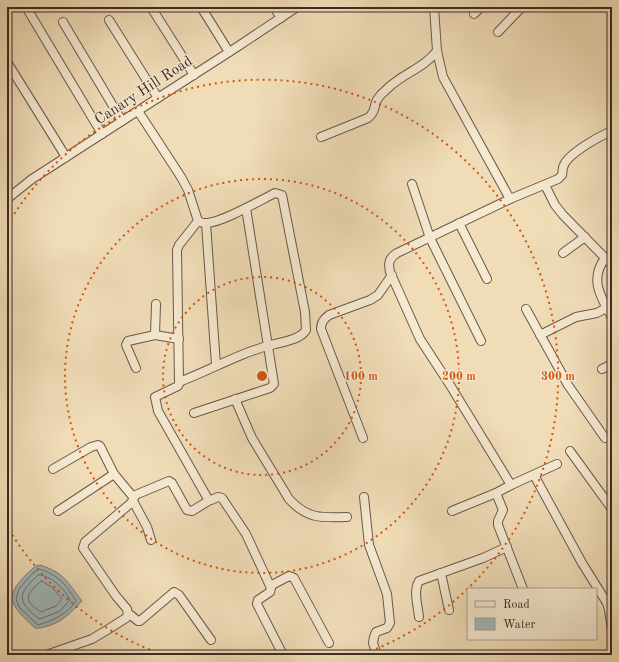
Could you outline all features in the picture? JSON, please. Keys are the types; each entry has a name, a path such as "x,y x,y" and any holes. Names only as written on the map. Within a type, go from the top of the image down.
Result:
{"street":[{"path":"26,7 102,134"},
{"path":"151,7 194,75"},
{"path":"201,7 230,52"},
{"path":"274,7 281,18"},
{"name":"Canary Hill Road","path":"7,199 32,179 230,52 297,7"},
{"path":"434,7 437,51 443,77 510,199"},
{"path":"474,14 481,7"},
{"path":"498,32 522,7"},
{"path":"109,20 158,98"},
{"path":"63,22 122,122"},
{"path":"320,137 368,118 374,111 379,98 387,89 400,78 422,66 431,59 437,51"},
{"path":"7,62 66,157"},
{"path":"138,111 181,177 202,222 216,365"},
{"path":"511,485 420,339 392,275 389,262 393,256 459,223 561,177 566,162 584,146 612,131"},
{"path":"412,184 430,238 481,341"},
{"path":"545,185 555,205 563,215 612,265"},
{"path":"179,382 216,365 267,346 285,342 304,333 306,328 305,312 283,197 280,194 275,193 227,217 202,222 179,245 177,250 179,384 178,386 156,395 156,406 160,417 210,500"},
{"path":"194,413 270,388 274,382 246,208"},
{"path":"459,223 487,279"},
{"path":"563,253 585,237"},
{"path":"605,258 598,269 596,276 597,286 612,318"},
{"path":"363,438 321,329 321,324 329,314 370,300 378,295 392,275"},
{"path":"155,335 156,304"},
{"path":"540,335 576,317 597,313 606,308"},
{"path":"526,309 568,385 605,438"},
{"path":"136,368 126,345 127,342 155,335 179,338"},
{"path":"602,369 612,364"},
{"path":"235,399 252,438 289,499 296,507 315,517 326,518 347,516"},
{"path":"54,469 96,445 100,446 114,474 133,498 147,527 151,540"},
{"path":"570,451 612,509"},
{"path":"452,511 496,493 557,464"},
{"path":"58,511 114,474"},
{"path":"534,475 582,563 607,604 612,630"},
{"path":"211,640 179,595 174,592 140,620 136,620 128,613 127,609 116,596 83,548 85,542 133,498 169,481 172,483 187,510 192,511 218,497 223,499 246,534 271,591 257,602 283,655"},
{"path":"496,493 503,510 498,521 498,525 523,588"},
{"path":"364,497 369,545 386,590 390,623 387,628 376,632 373,643 377,655"},
{"path":"419,617 416,586 423,579 483,558 507,547"},
{"path":"441,573 449,610"},
{"path":"270,586 289,576 294,578 330,643"},
{"path":"46,655 99,635 126,618 128,613"}],"water":[{"path":"40,565 55,571 65,579 82,601 59,622 40,628 35,628 19,612 12,599 13,592 23,578 33,568"}]}
